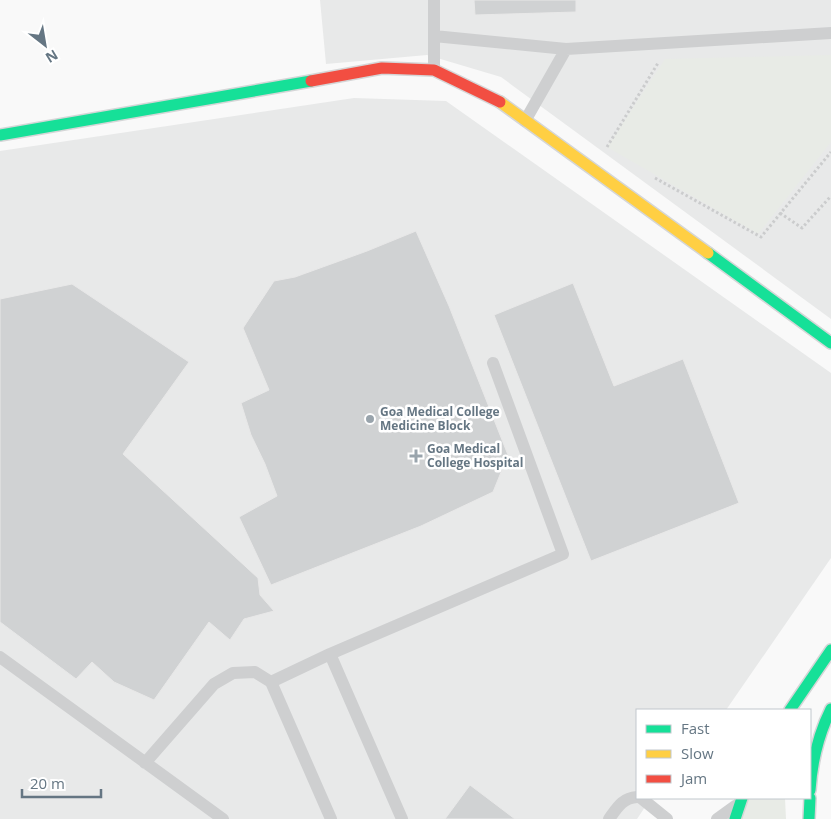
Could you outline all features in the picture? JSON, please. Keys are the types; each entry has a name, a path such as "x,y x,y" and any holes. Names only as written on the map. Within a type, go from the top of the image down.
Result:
{"street":[{"path":"0,135 382,68 434,70 495,98 831,344"},
{"path":"791,709 831,650"},
{"path":"811,779 813,758 827,715"},
{"path":"809,819 810,799"},
{"path":"735,819 741,800"}],"lane":[{"path":"434,0 434,70"},
{"path":"434,36 566,49 831,33"},
{"path":"526,121 566,49"},
{"path":"271,682 330,654 563,554 493,363"},
{"path":"330,654 402,819"},
{"path":"0,657 223,819"},
{"path":"145,763 214,684 233,673 255,672 271,682 331,819"},
{"path":"610,819 620,804 630,798 636,798"},
{"path":"640,799 668,819"},
{"path":"717,819 741,800"}],"path":[{"path":"605,150 661,58"},
{"path":"648,175 761,237 831,152"},
{"path":"780,213 802,228 831,196"}],"shaded area":[{"path":"320,0 831,0 831,319 501,77 427,55 326,64"},
{"path":"831,55 831,142 758,234 607,147 665,59"},
{"name":"Goa Medical College Hospital","path":"354,98 446,101 831,373 831,558 727,709 636,709 636,799 650,799 637,819 0,819 0,151"},
{"path":"735,799 785,799 786,819 725,819"}],"building":[{"path":"474,0 576,0 576,12 475,15"},
{"name":"Goa Medical College Medicine Block","path":"416,231 449,306 508,455 493,492 421,526 271,585 239,517 277,496 265,464 251,435 241,403 269,390 243,328 274,281 295,277"},
{"path":"573,283 614,386 683,359 739,503 591,561 494,315"},
{"path":"72,284 189,362 123,454 258,578 260,595 274,611 244,619 230,640 209,622 154,700 114,682 92,662 76,679 0,622 0,299"},
{"path":"470,785 515,819 445,819"}],"traffic: fast":[{"path":"0,135 311,81"},
{"path":"708,253 831,343"},
{"path":"791,709 831,650"},
{"path":"811,780 816,748 831,709"},
{"path":"735,819 742,799"},
{"path":"809,819 810,799"}],"traffic: slow":[{"path":"500,102 708,253"}],"traffic: jam":[{"path":"311,81 382,68 434,70 500,102"}],"place":[{"name":"Goa Medical College Medicine Block","path":"370,419"},
{"name":"Goa Medical College Hospital","path":"416,456"}]}
